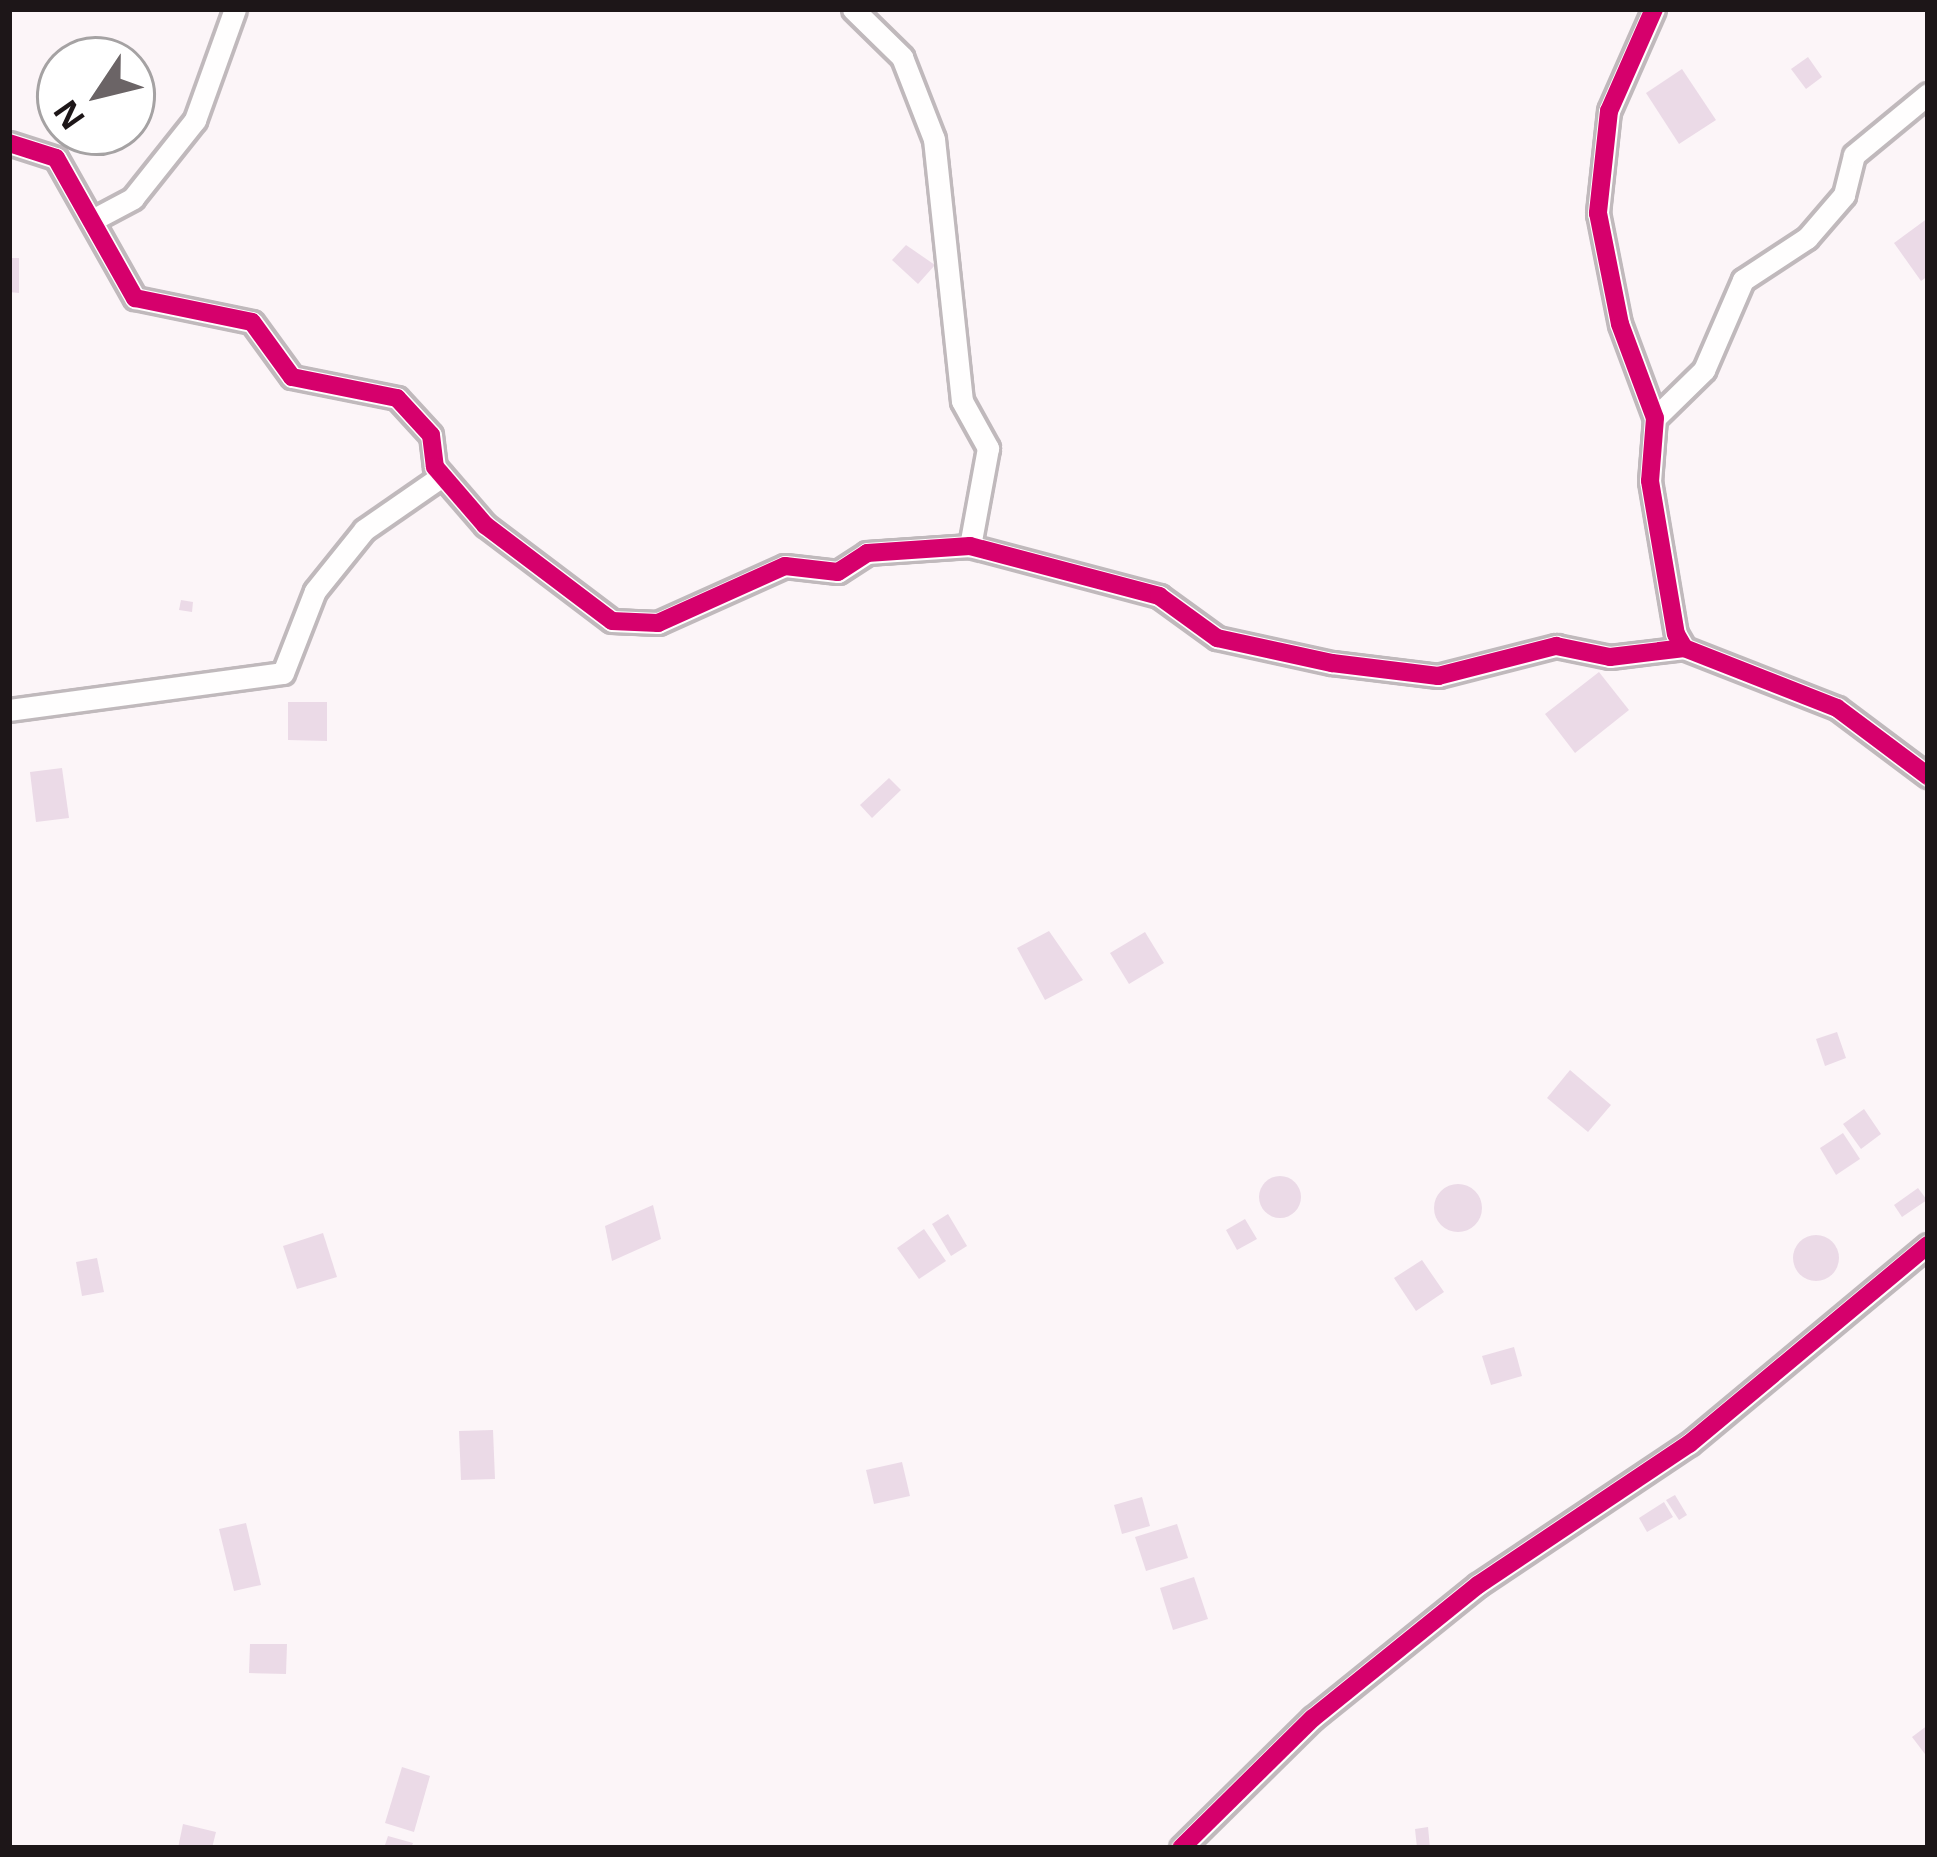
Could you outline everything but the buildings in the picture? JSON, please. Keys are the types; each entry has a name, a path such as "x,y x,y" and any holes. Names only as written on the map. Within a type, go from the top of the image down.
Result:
{"street":[{"path":"98,217 134,198 195,120 235,9"},
{"path":"853,9 902,57 934,139 962,401 988,448 970,546"},
{"path":"1654,9 1609,111 1598,213 1620,325 1655,418 1650,481 1684,648"},
{"path":"1655,418 1704,370 1743,280 1807,238 1844,195 1854,155 1928,94"},
{"path":"9,143 56,158 98,217 135,298 252,322 292,377 398,398 431,435 442,476 485,525 612,621 658,623 785,566 838,572 867,554 970,546 1160,596 1217,638 1332,663 1438,676 1556,646 1610,657 1684,648 1837,709 1928,776"},
{"path":"9,710 283,673 315,591 364,530 442,476"},
{"path":"1181,1848 1313,1718 1478,1585 1689,1444 1928,1244"}],"cycle path":[{"path":"1654,9 1609,111 1598,213 1620,324 1655,418 1650,481 1676,634 1684,648 1837,708 1928,776"},
{"path":"9,143 56,158 135,298 252,322 292,377 397,398 431,435 435,467 485,525 612,621 658,623 785,566 838,572 867,553 970,546 1159,596 1217,638 1332,663 1438,676 1556,646 1610,657 1684,648"},
{"path":"1181,1848 1313,1718 1478,1585 1689,1444 1928,1245"}]}
